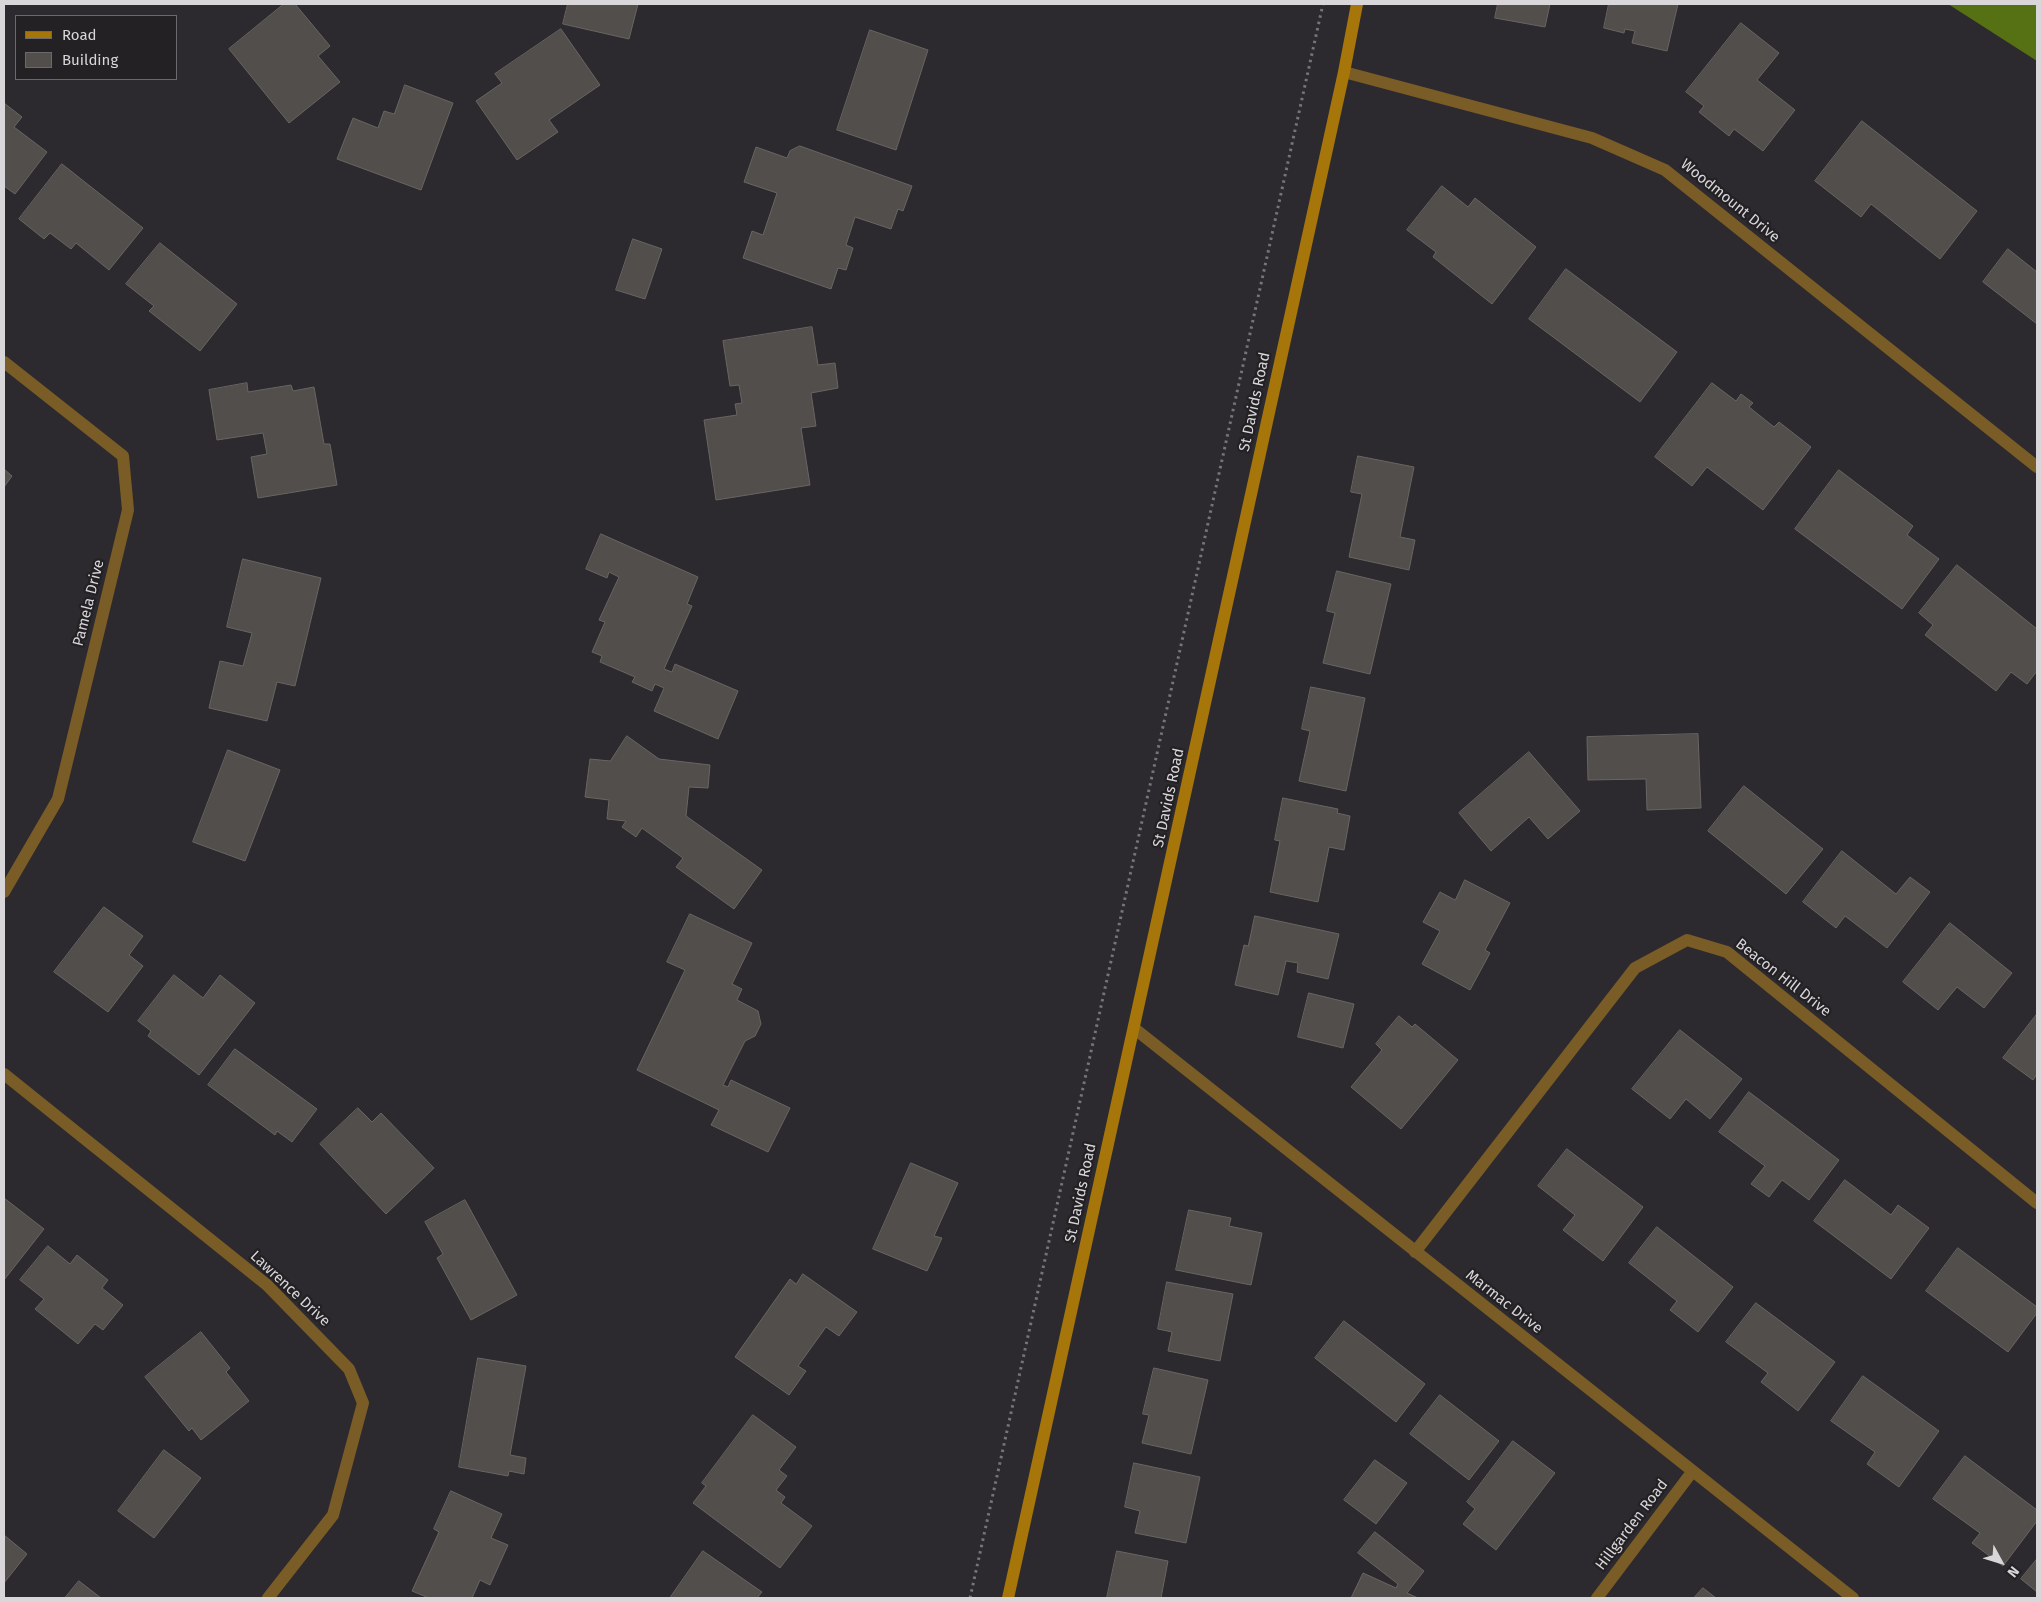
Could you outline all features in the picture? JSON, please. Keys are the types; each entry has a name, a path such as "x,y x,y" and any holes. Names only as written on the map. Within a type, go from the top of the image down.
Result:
{"main road":[{"name":"St Davids Road","path":"1008,1598 1135,1029 1344,72 1357,4"}],"street":[{"name":"Woodmount Drive","path":"1344,72 1592,138 1666,170 2037,467"},
{"name":"Pamela Drive","path":"4,362 123,456 128,510 58,798 4,892"},
{"name":"Beacon Hill Drive","path":"1415,1252 1635,968 1687,940 1727,952 2037,1203"},
{"name":"Marmac Drive","path":"1135,1029 1853,1598"},
{"name":"Lawrence Drive","path":"4,1074 267,1286 349,1369 363,1403 333,1515 268,1598"},
{"name":"Hillgarden Road","path":"1597,1598 1692,1472"}],"path":[{"path":"970,1598 1323,4"}],"green space":[{"path":"1948,4 2037,4 2037,61"}],"building":[{"path":"284,4 295,4 330,46 318,56 340,82 289,123 229,49"},
{"path":"568,4 638,4 629,39 563,24"},
{"path":"1498,4 1550,4 1545,27 1495,18"},
{"path":"1609,4 1678,4 1667,51 1632,43 1635,31 1625,29 1624,33 1604,28"},
{"path":"1741,23 1779,53 1757,80 1795,110 1763,151 1734,129 1729,136 1699,112 1704,106 1686,92"},
{"path":"561,29 600,85 549,120 558,132 517,160 476,101 502,83 495,74"},
{"path":"870,30 928,50 896,150 837,130"},
{"path":"405,85 453,103 421,190 337,159 353,118 378,128 384,111 394,114"},
{"path":"4,103 22,117 14,127 47,152 15,194 4,186"},
{"path":"1862,121 1977,211 1940,259 1871,204 1861,217 1815,181"},
{"path":"800,146 912,186 903,211 898,209 891,229 855,217 846,245 853,248 846,270 838,268 831,289 743,258 752,231 763,235 777,193 744,182 756,147 787,158 790,151"},
{"path":"62,164 143,228 109,270 76,243 71,249 50,233 44,239 19,219"},
{"path":"1442,186 1468,207 1475,198 1536,247 1492,304 1433,257 1436,252 1407,230"},
{"path":"633,239 662,249 645,299 616,290"},
{"path":"160,243 237,304 200,351 149,311 154,306 126,284"},
{"path":"2008,249 2037,272 2037,324 1983,282"},
{"path":"1566,269 1677,352 1640,402 1529,319"},
{"path":"812,327 818,365 835,363 838,388 811,393 816,426 801,428 810,485 716,500 704,420 737,415 735,404 742,403 739,385 730,386 723,341"},
{"path":"247,383 248,392 291,385 293,391 314,387 324,444 330,444 337,485 258,498 251,457 267,454 263,433 217,440 209,390"},
{"path":"1712,383 1736,401 1741,394 1753,403 1749,407 1774,427 1779,422 1811,447 1763,510 1707,467 1692,486 1655,457"},
{"path":"1358,456 1414,467 1400,537 1415,540 1409,570 1349,557 1362,494 1351,492"},
{"path":"4,469 12,476 4,487"},
{"path":"1839,470 1913,526 1907,535 1939,559 1902,609 1795,529"},
{"path":"601,534 698,577 687,604 692,606 664,669 672,672 675,664 738,691 718,739 654,711 664,688 655,684 652,691 632,682 635,677 600,662 602,656 592,652 605,622 599,620 619,577 609,572 607,578 586,569"},
{"path":"243,559 321,578 295,686 277,682 267,721 209,708 220,661 243,666 252,633 227,627"},
{"path":"1957,565 2037,629 2037,671 2027,684 2011,672 1996,691 1925,635 1933,625 1919,613"},
{"path":"1337,571 1391,584 1370,674 1323,663 1335,613 1327,611"},
{"path":"1311,687 1365,698 1346,791 1299,781 1310,731 1302,729"},
{"path":"1698,734 1701,808 1647,810 1646,779 1588,780 1587,737"},
{"path":"627,736 659,759 710,765 708,788 689,787 686,816 762,870 734,909 676,867 683,858 642,828 636,837 622,827 626,821 607,819 609,800 585,797 590,759 610,761"},
{"path":"228,750 280,770 245,861 193,842"},
{"path":"1529,752 1580,811 1548,839 1529,817 1491,851 1459,813"},
{"path":"1744,786 1823,849 1786,894 1708,831"},
{"path":"1283,798 1338,809 1337,813 1350,816 1344,850 1329,847 1318,902 1270,892 1280,841 1275,840"},
{"path":"1842,851 1896,894 1910,877 1930,892 1887,948 1845,916 1836,928 1803,902"},
{"path":"1465,880 1510,903 1485,950 1490,953 1470,990 1422,964 1440,931 1423,922 1440,892 1455,900"},
{"path":"104,907 143,936 129,955 143,966 108,1012 54,972"},
{"path":"690,914 752,943 732,984 742,989 737,1000 758,1011 761,1024 755,1036 745,1041 723,1085 728,1087 731,1080 790,1108 768,1152 711,1125 719,1110 637,1070 685,970 667,962"},
{"path":"1255,916 1339,934 1328,979 1297,972 1298,963 1286,961 1278,995 1235,985 1244,945 1248,946"},
{"path":"1950,923 2012,973 1984,1008 1957,987 1938,1010 1903,982"},
{"path":"174,975 203,998 220,975 255,1003 199,1075 148,1036 151,1031 138,1021"},
{"path":"1309,993 1354,1004 1343,1048 1298,1037"},
{"path":"2037,1014 2037,1074 2033,1080 2003,1058"},
{"path":"1399,1016 1412,1027 1415,1024 1458,1060 1401,1129 1351,1087 1382,1050 1376,1044"},
{"path":"1680,1030 1742,1079 1710,1119 1686,1099 1670,1119 1632,1089"},
{"path":"235,1049 317,1109 292,1142 277,1131 275,1135 208,1085"},
{"path":"1749,1092 1839,1160 1809,1200 1782,1180 1769,1197 1751,1184 1765,1166 1719,1132"},
{"path":"358,1108 372,1122 381,1113 434,1168 386,1214 320,1144"},
{"path":"1567,1149 1643,1207 1603,1261 1563,1230 1575,1215 1538,1186"},
{"path":"911,1163 958,1183 934,1236 942,1238 927,1271 873,1249"},
{"path":"1845,1180 1891,1215 1898,1205 1929,1228 1891,1279 1814,1221"},
{"path":"4,1198 44,1229 4,1280"},
{"path":"465,1200 517,1295 471,1320 437,1258 443,1254 425,1222"},
{"path":"1189,1210 1231,1218 1229,1226 1262,1233 1251,1285 1176,1270"},
{"path":"1657,1227 1733,1287 1698,1332 1670,1310 1677,1301 1629,1263"},
{"path":"48,1246 70,1264 77,1255 108,1280 102,1288 123,1305 103,1330 95,1324 78,1344 35,1309 44,1299 20,1280"},
{"path":"1958,1248 2037,1307 2037,1313 2008,1352 1926,1291"},
{"path":"803,1274 857,1312 839,1336 826,1327 798,1366 806,1371 789,1395 735,1357 790,1279 796,1284"},
{"path":"1167,1282 1233,1294 1220,1361 1168,1351 1172,1332 1158,1329"},
{"path":"1756,1303 1835,1362 1798,1411 1761,1382 1768,1373 1726,1342"},
{"path":"1344,1321 1425,1384 1396,1422 1315,1358"},
{"path":"201,1332 230,1368 226,1372 249,1401 201,1440 192,1428 189,1431 145,1377"},
{"path":"478,1358 526,1366 510,1455 526,1458 524,1474 509,1471 508,1476 459,1467"},
{"path":"1154,1368 1208,1380 1191,1454 1142,1443 1149,1415 1143,1414"},
{"path":"1863,1376 1939,1431 1899,1487 1867,1464 1875,1452 1831,1421"},
{"path":"1440,1395 1499,1441 1469,1480 1410,1434"},
{"path":"753,1415 796,1447 779,1470 787,1476 776,1490 785,1497 781,1503 812,1526 780,1568 693,1503 706,1486 702,1483"},
{"path":"1513,1441 1555,1473 1496,1550 1463,1524 1475,1509 1467,1502"},
{"path":"164,1450 201,1478 154,1538 118,1511"},
{"path":"1965,1456 2037,1510 2037,1521 2003,1566 1972,1543 1980,1533 1933,1499"},
{"path":"1375,1460 1407,1483 1376,1524 1344,1500"},
{"path":"1134,1463 1200,1477 1186,1543 1135,1533 1140,1511 1125,1507"},
{"path":"451,1491 502,1514 491,1538 508,1545 490,1585 480,1580 472,1598 429,1598 412,1591 439,1532 434,1529"},
{"path":"1375,1532 1424,1571 1407,1593 1418,1598 1351,1598 1363,1573 1396,1588 1398,1584 1358,1553"},
{"path":"4,1535 27,1554 4,1583"},
{"path":"703,1551 762,1592 757,1598 670,1598"},
{"path":"1117,1551 1168,1561 1161,1598 1107,1598"},
{"path":"2037,1559 2037,1592 2021,1579"},
{"path":"79,1581 101,1598 65,1598"},
{"path":"1703,1588 1716,1598 1694,1598"}]}
